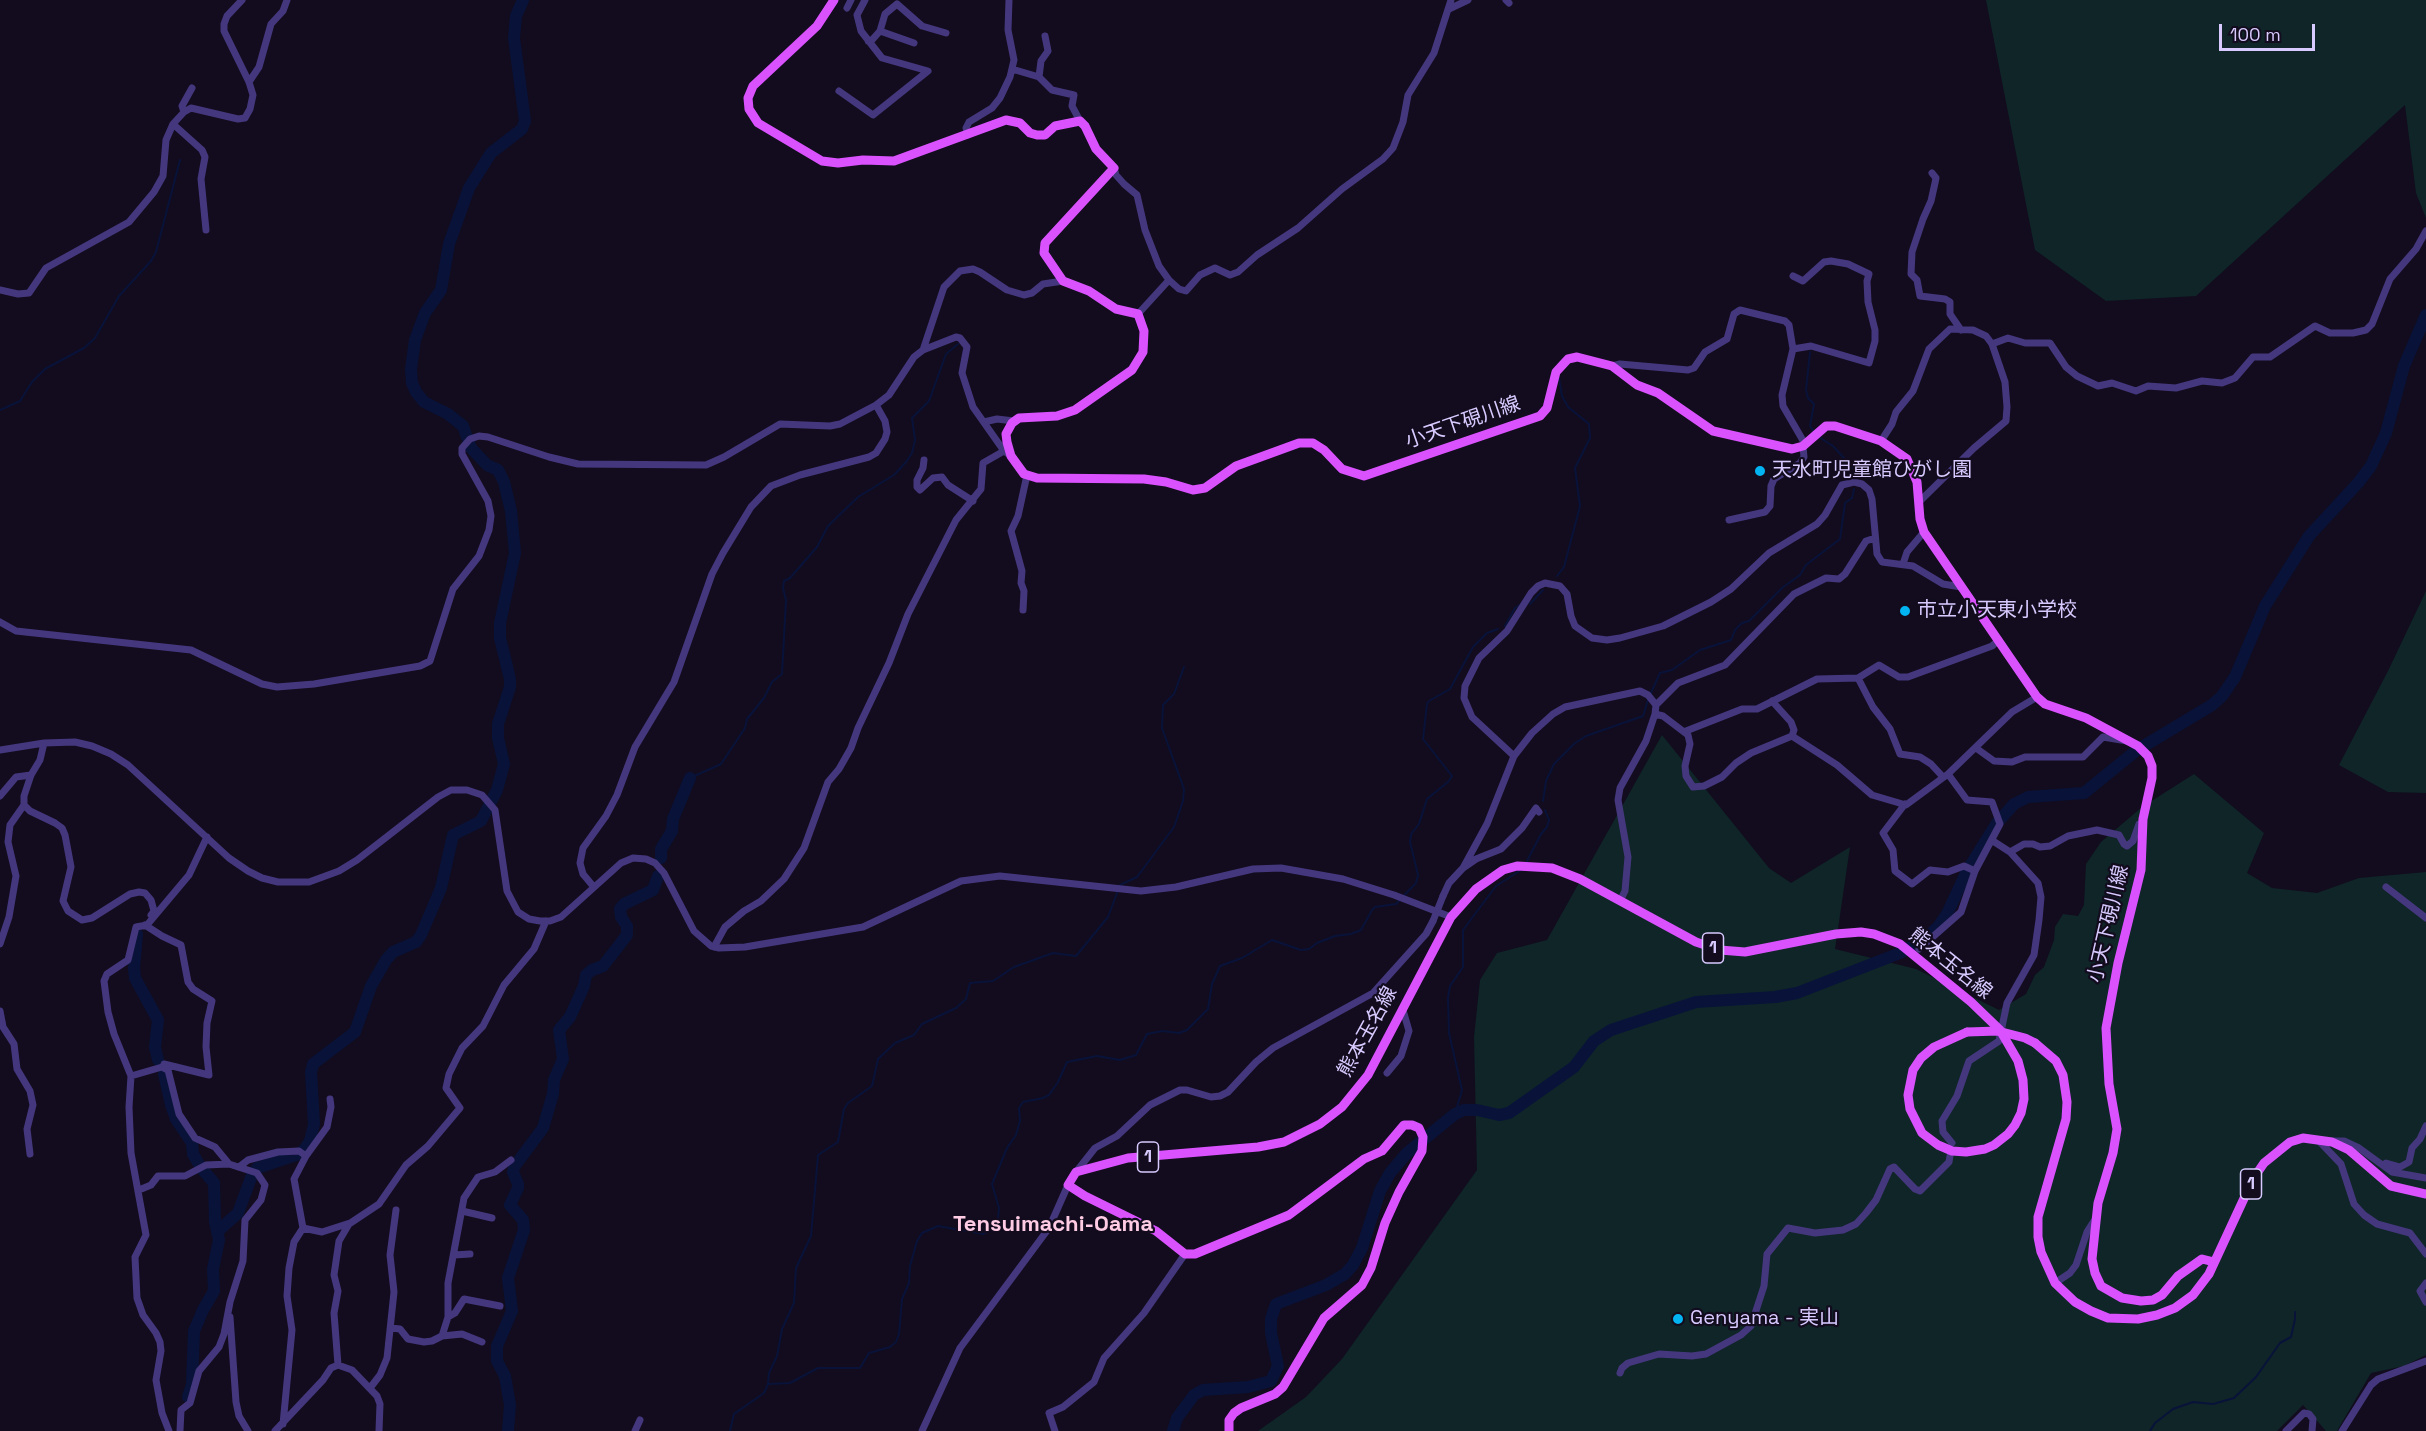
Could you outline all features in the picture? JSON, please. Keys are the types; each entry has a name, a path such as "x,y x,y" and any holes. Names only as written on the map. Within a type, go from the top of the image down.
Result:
{"main road":[{"path":"834,0 817,26 753,86 748,98 749,109 758,123 822,160 838,163 863,160 894,161 1006,120 1020,123 1030,133 1037,135 1045,135 1056,126 1080,121 1085,126 1096,149 1114,168 1045,243 1044,253 1063,281 1089,291 1116,309 1138,314 1144,332 1139,360 1132,370 1075,410 1057,416 1019,418 1014,421 1006,435 1008,454 1027,475"},
{"name":"小天下硯川線","path":"1027,475 1037,478 1144,479 1166,482 1193,490 1205,488 1236,466 1299,443 1313,443 1324,450 1342,469 1364,476 1540,416 1546,408 1556,372 1568,359 1577,357 1612,366 1637,385 1658,393 1713,431 1780,448 1804,445 1826,426 1836,426 1881,441 1906,459 1917,482 1920,519 1924,532 2037,697 2045,704 2086,718 2104,733 2141,748 2152,766 2152,778 2143,819 2141,870 2120,952 2106,1028 2109,1084 2116,1119 2116,1139 2098,1203 2092,1258 2101,1286 2122,1298 2141,1301 2153,1300 2162,1295 2178,1276 2202,1259 2214,1262"},
{"name":"熊本玉名線","path":"1076,1172 1128,1158 1258,1147 1284,1142 1311,1130 1342,1107 1368,1075 1451,917 1489,878 1503,870 1517,866 1552,868 1580,879 1696,942 1720,950 1745,952 1836,934 1861,932 1874,934 1918,953 2000,1030 2018,1061 2023,1080 2024,1099 2021,1113 2008,1134 1985,1149 1966,1152 1952,1150 1938,1145 1922,1133 1910,1109 1908,1095 1914,1070 1921,1058 1934,1047 1966,1032 1998,1030 2025,1038 2036,1043 2056,1061 2066,1087 2066,1119 2038,1217 2041,1252 2055,1283 2075,1302 2108,1318 2138,1319 2157,1315 2175,1308 2193,1295 2209,1274 2253,1179 2264,1163 2290,1142 2303,1138 2317,1138"},
{"path":"1076,1172 1068,1185 1085,1196 1156,1231 1185,1254 1195,1254 1289,1215 1364,1159 1382,1151 1404,1125 1419,1128 1423,1141 1417,1162 1389,1212 1371,1268 1362,1284 1323,1318 1283,1387 1275,1394 1234,1413 1229,1420 1229,1431"},
{"path":"2317,1138 2349,1150 2391,1186 2426,1194"}],"street":[{"path":"0,290 18,294 29,293 46,268 129,222 154,192 163,176 166,140 173,124 184,112 191,108 238,119 245,118 253,95 224,31 227,16 242,0"},
{"path":"249,82 259,67 271,24 283,11 287,0"},
{"path":"847,8 851,0"},
{"path":"839,91 873,116 928,71 882,58 861,31 857,15 865,0"},
{"path":"968,135 966,128 969,122 987,112 996,103 1012,69 1014,60 1007,21 1009,0"},
{"path":"1114,168 1116,175 1137,195 1159,266 1179,289 1186,291 1200,275 1215,268 1230,275 1238,272 1257,255 1298,228 1342,189 1383,159 1397,140 1408,95 1434,53 1451,0"},
{"path":"1449,9 1467,0"},
{"path":"868,41 873,40 880,31 885,14 897,4 922,26 946,33"},
{"path":"880,31 914,43"},
{"path":"1039,77 1041,61 1048,51 1045,36"},
{"path":"1012,69 1039,77 1052,90 1074,95 1072,106 1080,121"},
{"path":"184,112 182,106 192,88"},
{"path":"173,124 202,150 205,157 201,179 206,230"},
{"path":"1932,173 1936,178 1935,183 1931,201 1912,252 1911,274 1917,280 1920,296 1945,299 1950,302 1950,314 1961,330"},
{"path":"1992,344 2008,338 2025,343 2050,343 2066,367 2076,376 2098,386 2112,382 2136,391 2148,386 2176,388 2202,381 2222,383 2235,378 2253,357 2270,357 2304,331 2315,326 2330,333 2353,333 2366,330 2372,324 2390,279 2416,249 2426,231"},
{"path":"1793,276 1803,281 1824,261 1848,264 1869,274 1868,302 1875,330 1875,341 1869,363 1811,346 1793,349"},
{"path":"922,350 944,287 960,271 973,269 1007,290 1024,295 1032,293 1043,284 1053,267"},
{"path":"1138,314 1169,280"},
{"path":"1043,284 1063,281"},
{"path":"1612,366 1620,364 1688,370 1694,368 1705,352 1727,339 1734,314 1740,310 1785,321 1789,325 1793,349 1782,395 1783,406 1804,445 1804,457 1800,464 1774,479 1771,486 1770,506 1765,512 1729,520"},
{"path":"1881,441 1892,424 1896,412 1913,392 1929,350 1950,329 1980,332 1992,344 2005,382 2006,421 1974,448 1919,502"},
{"path":"0,622 16,631 28,633 191,650 262,684 277,687 314,684 426,664 434,653 453,589 479,556 489,530 491,516 489,501 462,454 462,448 467,441 479,436 488,437 549,458 578,464 706,465 780,424 830,426 840,424 876,405 889,395 914,357 922,350 956,337 965,343 967,357 962,373 973,407 1008,454 983,463 981,489 956,520 908,614 851,748 839,769 828,782 804,848 784,879 761,901 744,911 726,927 714,947"},
{"path":"593,886 583,873 580,863 583,848 606,816 617,795 635,747 674,682 712,574 723,553 751,507 771,486 876,453 887,432 885,421 876,405"},
{"path":"984,422 997,419 1014,421"},
{"path":"924,459 923,468 917,480 917,487 920,490 933,477 942,477 948,485 973,501"},
{"path":"1023,610 1022,571 1011,531 1018,516 1027,475"},
{"path":"1514,756 1472,717 1464,698 1465,686 1479,658 1504,636 1531,593 1538,586 1552,583 1560,586 1567,594 1570,616 1575,626 1593,638 1607,640 1663,626 1721,596 1769,553 1817,524 1825,515 1836,494 1848,482 1862,484 1869,490 1872,499 1877,554 1881,562 1903,564 1921,569 1948,586 1961,587"},
{"path":"1903,564 1907,552 1924,532"},
{"path":"1651,700 1678,683 1725,665 1794,594 1826,578 1839,579 1845,574 1866,541 1875,538"},
{"path":"1686,731 1742,709 1757,709 1817,679 1858,678 1879,665 1899,676 1908,677 1992,646 1999,640"},
{"path":"1858,678 1873,707 1890,729 1900,754 1920,758 1930,764 1946,776 1965,799 1974,802 1992,802 2000,824 1993,841 1971,869 1961,912 1918,953"},
{"path":"1463,868 1486,824 1514,756 1532,733 1553,714 1565,707 1641,691 1651,700 1655,714 1646,741 1620,788 1618,800 1628,857 1625,891 1620,901"},
{"path":"1971,869 1947,872 1930,870 1912,884 1895,871 1893,850 1883,833 1905,804 1916,799 1946,776 2012,712 2037,697"},
{"path":"1772,701 1791,722 1794,730 1792,736"},
{"path":"1655,714 1663,716 1686,731 1690,741 1685,766 1686,776 1689,784 1698,788 1722,777 1736,763 1751,753 1792,736 1798,737 1837,765 1872,795 1905,804"},
{"path":"1976,748 1994,761 2002,762 2012,762 2025,757 2078,758 2083,757 2104,733"},
{"path":"0,750 44,743 75,742 93,746 111,754 128,765 248,872 278,882 309,882 325,878 357,861 438,797 451,790 467,790 482,795 493,805 498,821 507,891 518,912 529,919 546,921 561,916 621,863 633,858 646,859 656,863 664,873 694,931 703,941 714,947 746,947 863,927 961,881 981,877 1015,876 1128,891 1176,887 1230,874 1268,868 1343,879 1420,904 1451,917"},
{"path":"0,944 9,917 16,876 8,842 10,825 24,805 24,796 31,775 40,760 44,743"},
{"path":"0,796 16,777 31,775"},
{"path":"24,805 30,811 56,823 65,835 71,867 63,901 68,911 82,921 92,918 130,894 145,892 151,900 154,911 145,925"},
{"path":"1076,1172 1095,1148 1117,1136 1150,1105 1180,1090 1211,1097 1228,1092 1256,1062 1273,1048 1373,993 1426,934 1449,882 1476,859 1501,849 1522,828 1536,808 1539,812"},
{"path":"2010,852 2024,844 2050,846 2068,836 2097,830 2119,835 2127,846 2133,841 2139,824"},
{"path":"168,1429 162,1413 156,1380 160,1342 143,1315 137,1298 135,1257 146,1235 131,1154 129,1107 131,1076 114,1034 108,1012 104,981 107,974 128,960 136,927 147,925 189,875 207,837"},
{"path":"1953,1143 1943,1132 1942,1121 1957,1096 1970,1061 1999,1041 2007,1003 2034,955 2041,897 2038,884 2010,852 1993,841"},
{"path":"2386,887 2426,918"},
{"path":"303,1228 322,1232 351,1223 379,1204 406,1165 428,1146 460,1108 446,1088 449,1074 462,1048 483,1026 504,985 534,949 546,921"},
{"path":"131,1076 162,1067 163,1063 171,1067 209,1075 206,1047 207,1023 212,1001 193,989 188,982 181,945 145,925"},
{"path":"1387,1073 1401,1056 1409,1031 1402,1010"},
{"path":"0,1011 3,1027 14,1044 17,1069 30,1091 33,1105 32,1117 27,1129 30,1154"},
{"path":"162,1067 168,1070 172,1080 173,1098 179,1114 195,1138 215,1147 229,1164"},
{"path":"283,1424 292,1330 287,1296 289,1268 294,1242 303,1228 294,1179 303,1154 327,1127 331,1107 330,1099"},
{"path":"2317,1138 2344,1141 2393,1167 2400,1167 2409,1162 2412,1148 2420,1139 2426,1126"},
{"path":"2317,1138 2341,1164 2354,1204 2364,1215 2378,1224 2410,1233 2426,1254"},
{"path":"239,1167 248,1160 278,1152 303,1154"},
{"path":"2364,1152 2392,1172 2426,1178"},
{"path":"1620,1373 1628,1363 1659,1354 1706,1354 1741,1335 1751,1326 1761,1296 1767,1267 1767,1254 1788,1228 1815,1233 1843,1230 1856,1224 1876,1200 1890,1168 1894,1167 1915,1190 1920,1191 1949,1162 1950,1156"},
{"path":"442,1336 448,1317 448,1283 464,1198 478,1177 495,1172 511,1160"},
{"path":"139,1190 151,1185 158,1176 185,1176 206,1165 229,1164 255,1172 262,1178 265,1190 261,1200 245,1220 243,1262 230,1302 224,1334 219,1347 199,1371 192,1399 181,1410 180,1431"},
{"path":"922,1431 960,1348 1049,1228 1068,1185"},
{"path":"370,1388 380,1375 387,1358 394,1292 390,1255 396,1210"},
{"path":"462,1211 492,1218"},
{"path":"2055,1283 2070,1273 2076,1265 2087,1232 2096,1218"},
{"path":"338,1365 334,1313 338,1291 334,1275 339,1240 351,1223"},
{"path":"454,1255 470,1254"},
{"path":"1055,1431 1049,1413 1063,1407 1094,1382 1104,1358 1144,1313 1185,1254"},
{"path":"2426,1283 2421,1291 2426,1302"},
{"path":"448,1317 455,1313 464,1299 500,1306"},
{"path":"230,1302 236,1402 239,1416 248,1431"},
{"path":"391,1328 400,1329 408,1339 424,1342 442,1336 462,1334 482,1342"},
{"path":"2342,1431 2371,1385 2378,1379 2426,1361"},
{"path":"275,1431 323,1380 331,1368 338,1365 352,1370 377,1396 380,1404 379,1431"},
{"path":"2286,1431 2304,1413 2309,1414 2313,1419 2312,1431"},
{"path":"635,1431 640,1420"}],"green space":[{"path":"1986,0 2426,0 2426,218 2416,193 2405,105 2196,296 2106,301 2035,250"},
{"path":"2426,591 2426,793 2388,792 2339,765"},
{"path":"1662,735 1769,868 1791,883 1850,847 1835,949 1916,969 1999,1010 2026,994 2035,975 2044,967 2054,940 2055,927 2063,914 2078,916 2084,905 2086,864 2101,842 2142,807 2194,774 2264,833 2247,873 2272,888 2317,893 2359,878 2426,872 2426,1355 2404,1366 2371,1373 2337,1431 2326,1431 2303,1405 2277,1431 1258,1431 1306,1397 1342,1359 1477,1170 1474,1037 1480,980 1497,953 1547,940"}],"waterway":[{"path":"218,1231 238,1213 252,1175 257,1168 299,1154 310,1141 314,1124 311,1072 313,1064 355,1032 371,986 386,960 393,952 416,942 421,935 441,888 453,835 481,821 497,790 504,764 498,738 498,724 510,687 510,679 500,638 500,623 515,553 511,511 504,482 498,470 487,465 471,448 463,426 448,414 424,402 412,383 411,369 415,340 425,313 441,290 449,244 469,188 491,153 522,129 525,121 514,38 516,16 523,0"},
{"path":"0,410 20,401 32,382 45,369 84,348 95,338 119,296 151,261 156,252 180,160"},
{"path":"1173,1431 1177,1418 1194,1395 1203,1390 1248,1387 1271,1381 1278,1366 1271,1333 1271,1319 1276,1304 1326,1285 1345,1274 1362,1248 1380,1191 1390,1173 1407,1153 1455,1114 1464,1110 1477,1110 1499,1115 1509,1113 1574,1067 1594,1041 1611,1030 1696,1002 1775,997 1797,993 1900,953 1926,938 1938,927 1947,914 1967,871 1997,823 2014,804 2028,797 2084,793 2137,750 2212,705 2222,696 2235,677 2265,606 2309,536 2371,466 2386,433 2404,366 2426,315"},
{"path":"690,778 721,764 772,682 782,674 786,600 784,581 790,578 817,547 828,526 858,497 894,475 906,462 912,453 915,440 912,418 929,401 946,354 958,344"},
{"path":"1810,352 1806,390 1808,398 1814,404 1810,426 1814,432"},
{"path":"1557,576 1564,567 1580,506 1575,468 1590,438 1589,424 1568,407 1562,396 1559,378"},
{"path":"1819,437 1833,446 1855,470 1855,475"},
{"path":"1650,695 1660,673 1672,670 1700,650 1731,640 1735,630 1742,623 1749,621 1782,588 1800,575 1806,565 1840,539 1845,503 1852,498 1854,489"},
{"path":"1530,604 1543,590"},
{"path":"1505,626 1515,608 1521,604"},
{"path":"768,1384 790,1383 818,1368 860,1368 869,1353 890,1347 896,1342 899,1334 902,1299 909,1283 910,1266 917,1241 922,1233 938,1226 983,1234 992,1230 998,1219 999,1208 992,1184 1007,1148 1016,1135 1020,1121 1019,1108 1023,1102 1049,1095 1067,1062 1097,1056 1120,1060 1136,1055 1147,1034 1162,1031 1179,1033 1187,1030 1208,1009 1212,984 1220,966 1242,958 1272,940 1301,950 1309,949 1335,936 1361,930 1375,907 1396,904 1416,883 1418,875 1410,842 1411,834 1419,824 1427,799 1452,776 1423,739 1427,704 1450,689 1473,647 1487,633 1498,629"},
{"path":"730,1431 734,1414 764,1393 769,1373 777,1356 782,1329 794,1303 796,1268 811,1236 818,1155 838,1142 844,1109 848,1103 872,1086 878,1059 895,1043 914,1035 922,1024 956,1008 966,999 970,983 993,981 1014,967 1053,953 1076,956 1108,917 1120,885 1137,877 1174,827 1183,801 1184,789 1162,728 1163,705 1174,694 1184,667"},
{"path":"1543,801 1546,781 1554,764 1575,743 1586,736 1643,716 1648,700"},
{"path":"661,858 661,849 672,831 673,819 690,778"},
{"path":"1526,863 1547,827 1549,820 1545,810"},
{"path":"1455,1114 1462,1090 1449,1033 1448,998 1450,986 1463,967 1463,930 1496,886 1521,870"},
{"path":"508,1431 510,1405 505,1376 497,1361 497,1346 512,1311 508,1278 524,1230 523,1220 510,1205 518,1188 513,1172 514,1167 543,1128 553,1094 554,1080 563,1059 559,1030 570,1017 584,986 586,975 603,966 627,935 627,926 621,917 620,909 624,904 653,890 658,876"},
{"path":"137,934 135,978 158,1020 155,1047 158,1060"},
{"path":"164,1074 176,1119 192,1143 193,1154 200,1166"},
{"path":"188,1397 192,1385 194,1331 214,1291 213,1269 219,1240 215,1222 214,1183 203,1170"},
{"path":"2150,1431 2155,1423 2173,1409 2193,1402 2213,1404 2234,1398 2256,1377 2280,1343 2291,1337 2295,1312"}],"place":[{"name":"天水町児童館ひがし園","path":"1760,471"},
{"name":"市立小天東小学校","path":"1905,611"},
{"name":"Genyama - 実山","path":"1678,1319"}],"district":[{"name":"Tensuimachi-Oama","path":"1053,1225"}]}
